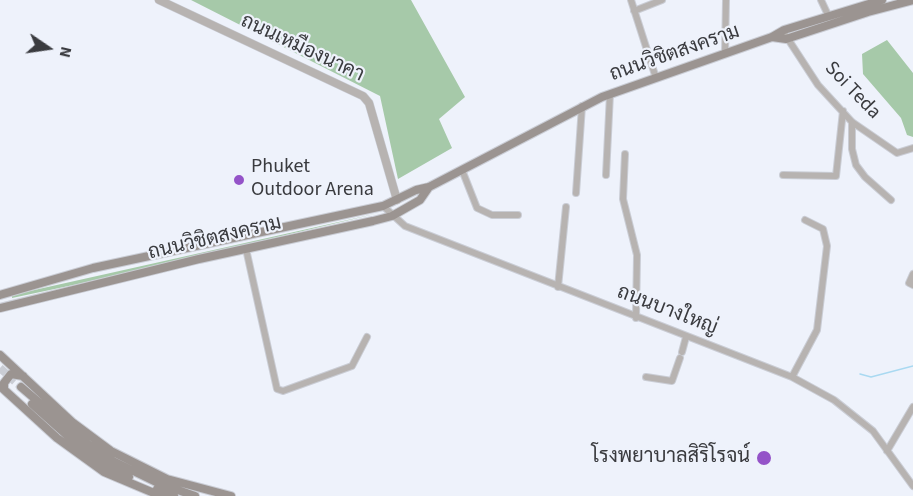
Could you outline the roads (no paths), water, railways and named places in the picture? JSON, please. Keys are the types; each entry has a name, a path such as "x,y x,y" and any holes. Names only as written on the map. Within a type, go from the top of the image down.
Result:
{"main road":[{"name":"ถนนวิชิตสงคราม","path":"785,34 862,2 882,0"},
{"name":"ถนนวิชิตสงคราม","path":"0,295 104,266 383,206 416,190 429,188 582,105 610,94 772,37 913,0"},
{"name":"ถนนวิชิตสงคราม","path":"2,308 19,302 392,216 420,200 429,188"},
{"path":"0,295 2,308"},
{"path":"0,317 19,302"},
{"path":"0,355 72,422 111,451 167,478 231,496"},
{"path":"23,376 10,374 2,388 57,438 104,472 161,496"},
{"path":"174,496 109,466 70,438 19,389 113,461 158,483 195,496"}],"street":[{"name":"ถนนเหมืองนาคา","path":"159,0 363,96 369,103 397,200"},
{"path":"631,0 656,78"},
{"path":"634,11 662,0"},
{"path":"725,54 726,0"},
{"path":"821,0 828,15"},
{"name":"Soi Teda","path":"785,34 818,85 852,122 897,153 913,148"},
{"path":"606,175 610,94"},
{"path":"576,193 582,105"},
{"path":"783,175 836,176 843,111"},
{"path":"852,122 852,149 856,165 865,177 891,200"},
{"path":"625,154 623,199 638,255 636,318"},
{"path":"462,170 477,208 492,214 518,214"},
{"name":"ถนนบางใหญ่","path":"383,206 405,226 792,377 834,400 873,431 913,486"},
{"path":"558,287 566,207"},
{"path":"792,377 817,330 827,246 824,229 804,220"},
{"path":"246,249 277,389 283,391 352,366 367,337"},
{"path":"913,274 909,283 913,285"},
{"path":"646,376 672,381 686,337"},
{"path":"887,451 913,407"}],"waterway":[{"path":"860,374 871,377 913,366"}],"tunnel":[{"path":"0,368 21,387"}],"place":[{"name":"Phuket Outdoor Arena","path":"239,180"},
{"name":"โรงพยาบาลสิริโรจน์","path":"764,458"}]}
